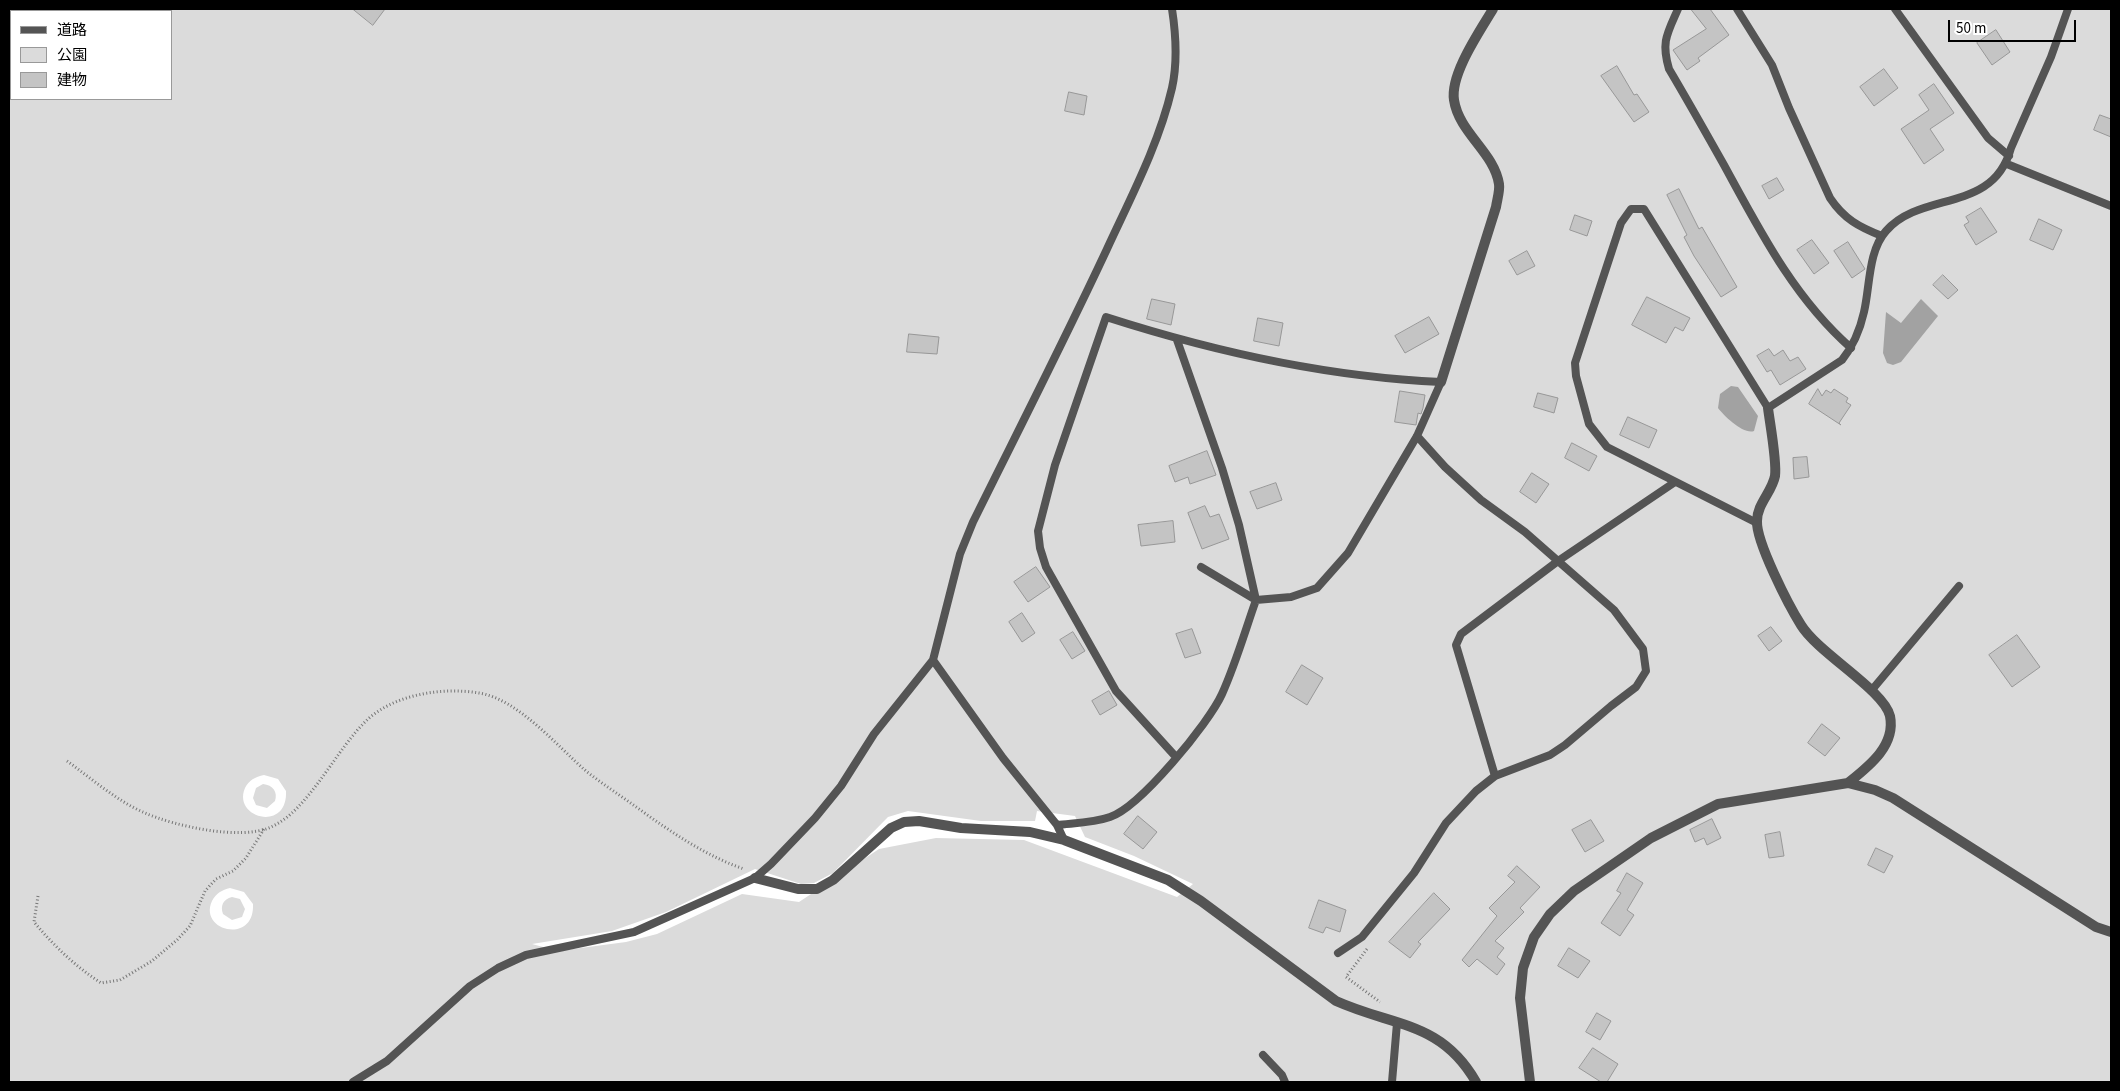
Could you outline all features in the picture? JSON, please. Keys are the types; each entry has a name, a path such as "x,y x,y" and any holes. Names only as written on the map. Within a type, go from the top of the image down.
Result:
{"street":[{"path":"1442,382 1496,207 1499,185 1494,168 1462,124 1454,99 1457,77 1493,9"},
{"path":"1768,408 1775,475 1758,510 1757,523 1772,567 1802,627 1822,648 1886,706 1890,715 1891,729 1886,745 1871,764 1848,783"},
{"path":"1530,1082 1520,998 1523,968 1534,937 1550,914 1568,896 1651,838 1718,804 1848,783 1875,790 1893,798 2096,927 2111,932"},
{"path":"757,876 798,889 817,889 834,880 891,828 904,822 919,821 961,828 1030,832 1064,840 1168,880 1201,901 1336,1001 1358,1011 1433,1036 1454,1051 1476,1082"}],"lane":[{"path":"354,1082 387,1061 470,986 498,968 526,955 634,932 757,876 789,847 841,786 874,734 933,660 960,554 973,522 1067,335 1144,171 1173,86 1177,55 1172,9"},
{"path":"1678,9 1665,37 1664,52 1669,69 1780,263 1808,304 1829,329 1851,348"},
{"path":"1737,9 1772,65 1789,108 1830,198 1838,210 1858,227 1882,236"},
{"path":"1895,9 1988,138 2008,160 2111,206"},
{"path":"1757,523 1607,447 1589,424 1576,376 1575,363 1621,223 1630,209 1644,209 1768,408 1842,360 1851,348 1859,331 1874,259 1882,236 1903,216 1982,189 2008,160 2051,57 2068,9"},
{"path":"1176,757 1116,691 1046,567 1040,548 1038,531 1055,465 1106,317 1177,340 1266,361 1390,380 1442,382 1417,436 1348,553 1317,588 1290,597 1256,600 1201,567"},
{"path":"1057,825 1092,821 1121,812 1134,802 1176,757 1222,695 1256,600 1239,525 1222,468 1177,340"},
{"path":"1338,953 1362,937 1414,873 1446,823 1476,791 1495,776 1550,755 1565,745 1636,687 1646,671 1643,649 1614,610 1525,532 1481,500 1445,467 1417,436"},
{"path":"1495,776 1456,645 1461,634 1558,561 1675,482"},
{"path":"1870,691 1959,586"},
{"path":"933,660 1003,758 1057,825 1064,840"},
{"path":"1392,1082 1394,1022"},
{"path":"1263,1054 1282,1075 1285,1082"}],"path":[{"path":"67,761 144,813 208,830 242,833 264,829 288,817 304,801 368,719 392,703 421,695 455,691 480,693 500,700 523,716 588,772 666,828 711,856 757,876"},
{"path":"38,896 34,922 62,954 83,972 102,983 120,980 152,961 190,926 205,891 216,879 233,871 246,858 264,829"},
{"path":"1370,945 1346,976 1390,1009 1394,1022"}],"green space":[{"path":"9,9 2111,9 2111,1082 9,1082","holes":["264,775 278,779 286,791 284,804 279,812 270,816 261,816 253,813 246,807 243,798 248,783","908,811 981,821 1035,821 1037,811 1075,816 1085,837 1134,856 1193,884 1177,897 1024,840 936,838 879,849 799,902 742,894 657,934 626,942 558,951 532,944 612,931 666,912 755,869 801,884 814,883 833,873 888,817","230,888 244,892 253,904 251,917 245,925 237,929 219,926 213,920 210,911 215,896"]},
{"path":"263,784 272,787 276,795 275,801 267,808 256,805 253,798 256,788"},
{"path":"232,897 240,899 245,909 242,917 232,920 223,914 222,908 224,901"}],"shaded area":[{"path":"1921,299 1938,316 1901,362 1893,365 1887,363 1883,353 1886,312 1901,323"},
{"path":"1731,386 1738,387 1758,416 1754,431 1740,428 1718,408 1720,394"}],"building":[{"path":"353,9 385,9 373,25"},
{"path":"1691,9 1710,9 1729,35 1698,58 1700,61 1687,70 1673,50 1706,29"},
{"path":"1996,30 2010,52 1992,65 1977,43"},
{"path":"1617,66 1634,95 1637,94 1649,112 1634,122 1601,76"},
{"path":"1884,69 1898,88 1874,106 1860,87"},
{"path":"1934,84 1954,113 1930,129 1944,150 1924,164 1901,129 1929,110 1919,95"},
{"path":"1069,92 1087,96 1084,115 1065,111"},
{"path":"2100,115 2111,119 2111,137 2094,130"},
{"path":"1777,178 1784,190 1769,199 1762,186"},
{"path":"1679,189 1699,229 1702,227 1737,287 1721,297 1694,256 1684,237 1687,235 1667,195"},
{"path":"1981,208 1997,232 1976,245 1964,225 1969,222 1966,217"},
{"path":"1575,215 1592,221 1587,236 1570,230"},
{"path":"2039,219 2062,230 2053,250 2030,240"},
{"path":"1812,240 1829,263 1814,274 1797,250"},
{"path":"1848,242 1865,269 1852,278 1834,251"},
{"path":"1527,251 1535,266 1517,275 1509,261"},
{"path":"1943,275 1958,290 1948,299 1933,285"},
{"path":"1647,297 1690,318 1683,331 1675,327 1666,343 1632,325"},
{"path":"1152,299 1175,304 1171,325 1147,319"},
{"path":"1429,317 1439,334 1405,353 1395,336"},
{"path":"1258,318 1283,323 1279,346 1254,341"},
{"path":"909,334 939,337 937,354 907,352"},
{"path":"1769,349 1774,356 1783,350 1790,361 1798,357 1806,369 1780,385 1771,370 1767,372 1757,356"},
{"path":"1818,389 1822,396 1826,390 1831,393 1834,389 1848,398 1846,402 1851,405 1839,423 1841,425 1809,404"},
{"path":"1400,391 1425,395 1423,408 1421,414 1418,413 1416,425 1395,422"},
{"path":"1538,393 1558,398 1554,413 1534,407"},
{"path":"1628,417 1657,430 1649,448 1620,435"},
{"path":"1572,443 1597,456 1589,471 1565,458"},
{"path":"1207,451 1216,475 1190,484 1188,477 1175,482 1169,466"},
{"path":"1807,457 1809,477 1794,479 1793,458"},
{"path":"1532,473 1549,484 1536,503 1520,492"},
{"path":"1276,483 1282,500 1257,509 1250,492"},
{"path":"1205,506 1210,517 1219,514 1229,539 1202,549 1188,513"},
{"path":"1173,521 1175,542 1141,546 1138,525"},
{"path":"1036,567 1050,587 1028,602 1014,582"},
{"path":"1022,613 1035,633 1022,642 1009,622"},
{"path":"1771,627 1782,641 1769,651 1758,636"},
{"path":"1192,629 1201,653 1185,658 1176,634"},
{"path":"1073,632 1085,651 1072,659 1060,640"},
{"path":"2017,635 2040,667 2012,687 1989,655"},
{"path":"1302,665 1323,678 1307,705 1286,692"},
{"path":"1109,691 1117,705 1100,715 1092,701"},
{"path":"1822,724 1840,738 1825,756 1808,743"},
{"path":"1138,816 1157,832 1143,849 1124,834"},
{"path":"1712,819 1721,838 1707,845 1704,838 1695,842 1690,830"},
{"path":"1591,820 1604,841 1585,852 1572,830"},
{"path":"1780,832 1784,856 1769,858 1765,835"},
{"path":"1876,848 1893,856 1884,873 1868,865"},
{"path":"1517,866 1540,887 1520,908 1524,912 1495,941 1504,948 1497,957 1505,964 1497,975 1477,959 1469,967 1462,960 1497,916 1489,908 1515,882 1508,876"},
{"path":"1627,873 1643,883 1627,910 1634,915 1620,936 1601,923 1621,893 1617,891"},
{"path":"1434,893 1450,909 1418,942 1421,944 1410,958 1389,942"},
{"path":"1319,900 1346,910 1340,932 1326,927 1323,933 1309,928"},
{"path":"1569,948 1590,961 1578,978 1558,966"},
{"path":"1597,1013 1611,1021 1600,1040 1586,1032"},
{"path":"1593,1048 1618,1064 1607,1082 1601,1082 1579,1068"}]}
